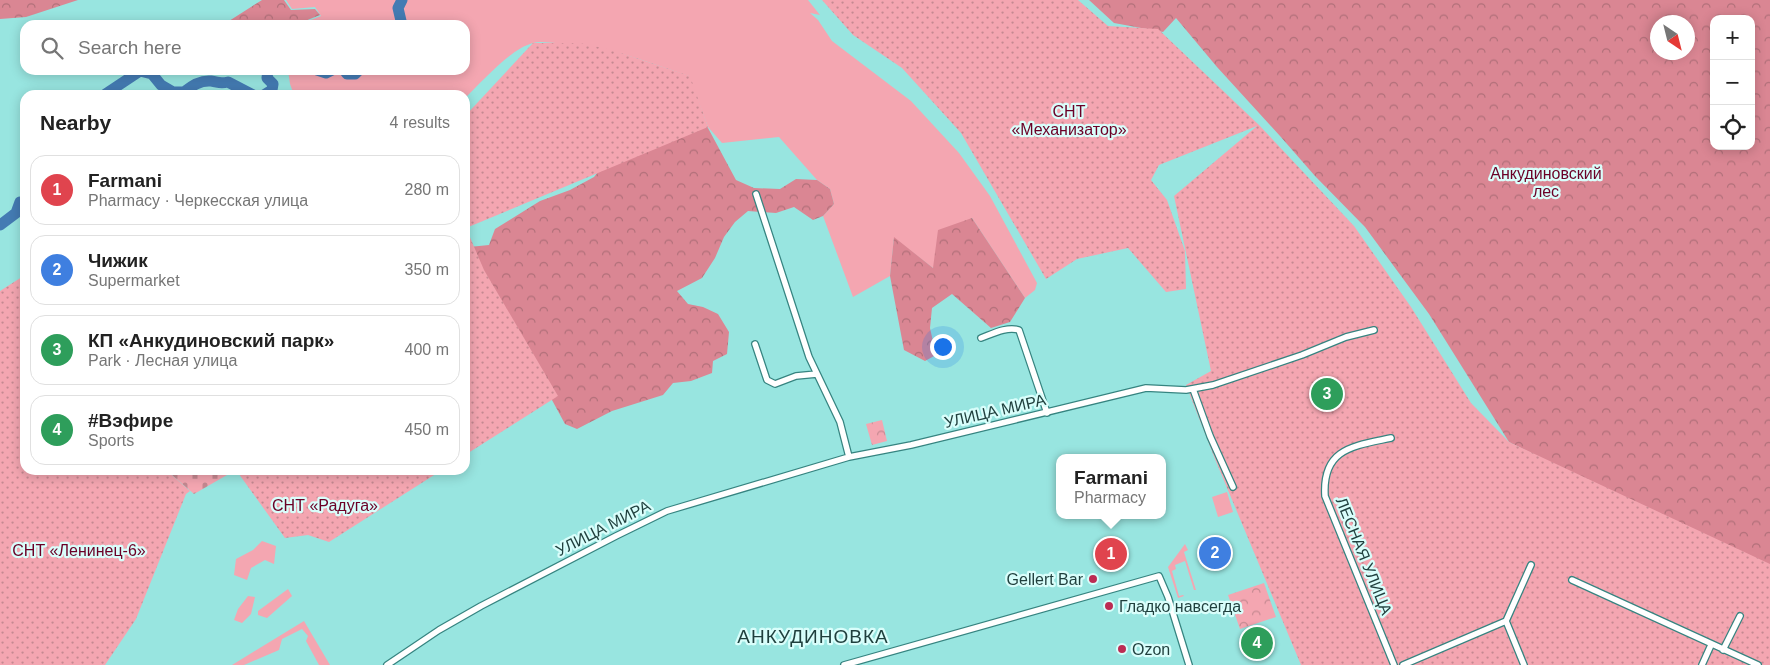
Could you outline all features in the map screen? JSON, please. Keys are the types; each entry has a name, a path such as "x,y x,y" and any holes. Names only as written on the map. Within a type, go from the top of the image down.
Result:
{"street":[{"path":"756,194 809,357 840,422 849,457"},
{"path":"981,338 1014,328 1019,330 1047,413"},
{"name":"УЛИЦА МИРА","path":"387,665 480,606 667,511 849,457 920,443 1146,388 1193,389 1213,385 1302,355 1346,337 1374,330"},
{"path":"755,344 767,380 770,383 775,384 796,376 817,374"},
{"path":"1193,389 1210,436 1233,487"},
{"name":"ЛЕСНАЯ УЛИЦА","path":"1392,438 1352,446 1334,459 1328,469 1324,482 1325,496 1394,665"},
{"path":"1404,665 1506,621 1531,564"},
{"path":"844,665 1159,576 1168,597 1189,665"},
{"path":"1572,580 1758,665"},
{"path":"1723,650 1740,616"},
{"path":"1506,621 1524,665"},
{"path":"1702,665 1711,645"}],"green space":[{"path":"0,0 78,0 26,17 0,19"},
{"path":"262,0 284,0 291,10 315,9 320,15 308,20 231,20"},
{"path":"286,0 399,0 396,9 399,20 311,20 321,16 315,7 292,9"},
{"path":"404,0 808,0 820,15 810,13 818,20 832,41 911,101 959,153 990,196 1037,283 1035,290 1025,298 972,218 933,268 894,238 890,276 853,297 823,216 834,204 830,189 817,180 779,137 722,143 708,127 689,76 607,50 574,44 533,43 524,46 506,59 470,93 470,90 292,90 289,75 346,75 355,77 357,75 470,75 470,20 403,20"},
{"name":"СНТ «Механизатор»","path":"822,0 1078,0 1108,26 1158,29 1259,125 1354,226 1411,307 1471,403 1509,442 1770,564 1770,665 1301,665 1186,385 1211,371 1174,196 1257,126 1159,165 1151,180 1167,200 1185,251 1186,289 1166,292 1128,248 1077,259 1046,279 961,133 902,68 853,35"},
{"name":"Анкудиновский лес","path":"1089,0 1770,0 1770,571 1509,442 1429,314 1365,227 1315,176 1217,67 1176,18 1163,32 1114,23"},
{"path":"533,43 580,43 612,50 690,76 708,127 470,226 470,111"},
{"path":"700,117 736,180 754,188 780,189 796,179 817,180 830,189 834,204 823,216 813,220 794,207 776,213 748,211 735,222 724,237 715,258 702,278 677,291 688,304 703,307 718,314 729,332 727,354 713,361 712,373 691,381 673,383 663,395 612,411 577,429 565,424 470,247 489,245 495,229 540,201 570,190 594,177 611,156"},
{"path":"972,218 1025,298 1010,322 991,328 952,294 932,308 930,328 936,355 925,361 904,350 890,276 894,237 933,268 938,230"},
{"path":"470,237 484,270 558,396 470,452"},
{"name":"СНТ «Ленинец-6»","path":"20,278 20,475 172,475 190,491 186,494 136,619 105,665 0,665 0,291"},
{"path":"882,420 887,441 872,445 866,424"},
{"path":"172,475 227,475 194,494"},
{"name":"СНТ «Радуга»","path":"240,475 434,475 329,542 308,535 285,538"},
{"path":"1227,492 1233,512 1218,517 1212,497"},
{"path":"262,541 276,546 274,564 265,560 251,568 247,580 234,575 236,559 253,550"},
{"path":"1185,544 1188,550 1184,552 1196,590 1194,590 1185,561 1175,565 1176,569 1172,571 1179,596 1184,596 1178,598 1168,567"},
{"path":"1264,583 1276,617 1240,629 1228,595"},
{"path":"288,589 292,596 267,618 258,615 258,611"},
{"path":"248,596 255,597 251,614 242,623 234,620 238,609"},
{"path":"304,621 330,665 319,665 306,641 308,636 302,629 282,639 279,650 244,665 232,665"}],"waterway":[{"path":"401,20 398,8 402,0"},
{"path":"112,90 134,75"},
{"path":"153,75 161,85 170,90"},
{"path":"267,75 267,78 273,84 272,90"},
{"path":"187,90 199,82 207,81 228,82 243,90"},
{"path":"0,225 16,213 20,202"}],"place":[{"name":"КП «Анкудиновский парк»","path":"1327,394"},
{"name":"Чижик","path":"1215,553"},
{"name":"Farmani","path":"1111,554"},
{"name":"Gellert Bar","path":"1093,579"},
{"name":"Гладко навсегда","path":"1109,606"},
{"name":"#Вэфире","path":"1257,643"},
{"name":"Ozon","path":"1122,649"}],"district":[{"name":"АНКУДИНОВКА","path":"813,636"}]}
